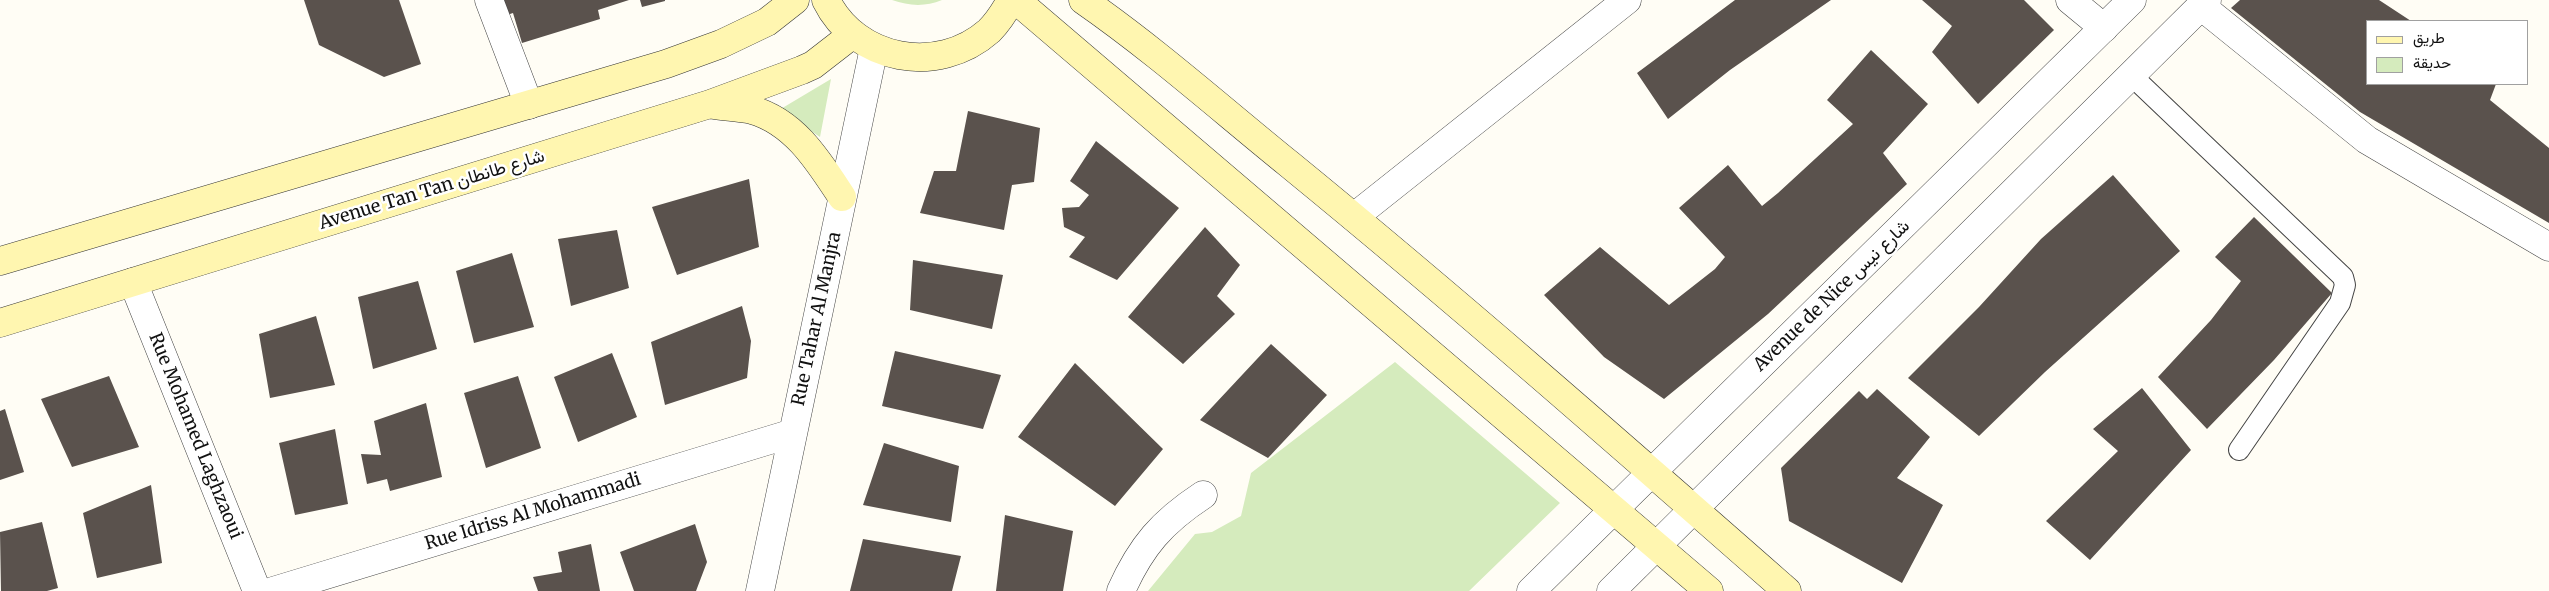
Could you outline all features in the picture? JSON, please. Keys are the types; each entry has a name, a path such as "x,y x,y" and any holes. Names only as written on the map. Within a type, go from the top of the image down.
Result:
{"main road":[{"path":"0,261 666,64 721,44 767,22 795,0"},
{"path":"826,0 838,19 863,41 913,58 934,57 954,52 972,43 989,30 1012,0"},
{"path":"1016,0 1710,591"},
{"path":"1083,0 1130,35 1354,217 1652,472 1787,591"},
{"name":"Avenue Tan Tan شارع طانطان","path":"0,324 710,104 783,79 863,41"},
{"path":"710,104 752,110 789,129 805,144 842,196"}],"street":[{"path":"489,0 529,105"},
{"path":"1354,217 1627,0"},
{"path":"2070,0 2104,28"},
{"name":"Avenue de Nice شارع نيس","path":"1531,591 2132,0"},
{"path":"1611,591 2204,3 2367,140 2549,247"},
{"name":"Rue Tahar Al Manjra","path":"760,591 842,196 863,41"},
{"name":"Rue Mohamed Laghzaoui","path":"133,282 257,591"},
{"name":"Rue Idriss Al Mohammadi","path":"273,591 793,433"},
{"path":"1121,591 1141,552 1154,535 1176,513 1203,495"}],"lane":[{"path":"2132,76 2343,277 2345,285 2340,303 2239,450"}],"green space":[{"path":"892,0 942,0 917,5"},
{"path":"831,79 820,137 779,110"},
{"path":"1395,362 1560,503 1469,591 1148,591 1195,534 1212,532 1241,516 1251,473"}],"building":[{"path":"304,0 399,0 421,64 384,77 319,45"},
{"path":"499,0 629,0 598,10 600,19 522,43 513,13 504,16"},
{"path":"640,0 665,0 665,1 642,7"},
{"path":"1735,0 1831,0 1730,70 1668,119 1637,73"},
{"path":"1922,0 2024,0 2054,30 1978,104 1932,52 1952,26"},
{"path":"2240,0 2379,0 2409,20 2366,20 2366,85 2496,85 2490,100 2549,148 2549,223 2360,112 2231,8"},
{"path":"1871,50 1928,104 1883,153 1907,184 1768,314 1664,399 1604,357 1544,295 1600,247 1669,305 1715,269 1725,257 1679,208 1728,165 1762,206 1778,193 1853,124 1827,100"},
{"path":"968,111 1040,128 1034,182 1012,185 1004,230 920,213 934,171 956,171"},
{"path":"1096,141 1179,208 1117,280 1069,257 1085,237 1064,227 1062,208 1079,207 1089,195 1070,181"},
{"path":"2113,175 2180,251 2045,372 1979,436 1908,378 1979,307 2041,239"},
{"path":"749,179 759,247 677,275 652,207"},
{"path":"2254,217 2332,293 2274,360 2207,429 2158,377 2211,320 2241,281 2215,257"},
{"path":"1205,227 1240,265 1217,296 1235,314 1183,364 1128,317"},
{"path":"617,230 629,288 571,306 558,239"},
{"path":"512,253 534,327 474,343 456,271"},
{"path":"913,260 1003,275 992,329 910,310"},
{"path":"418,281 437,349 373,369 358,297"},
{"path":"742,306 751,341 747,378 665,405 651,342"},
{"path":"316,316 335,385 270,398 259,334"},
{"path":"1271,344 1327,395 1268,458 1200,420"},
{"path":"895,351 1001,375 983,429 882,406"},
{"path":"612,353 637,417 578,442 554,377"},
{"path":"1075,363 1163,449 1115,506 1018,437"},
{"path":"109,376 139,447 72,467 41,399"},
{"path":"518,376 541,448 486,468 464,393"},
{"path":"2142,388 2191,450 2090,560 2046,521 2118,451 2093,429"},
{"path":"1877,389 1930,437 1897,478 1943,505 1902,583 1789,521 1781,468 1859,391 1867,399"},
{"path":"426,403 442,477 390,491 387,479 367,484 361,454 381,455 374,421"},
{"path":"5,409 24,472 0,480 0,411"},
{"path":"335,429 348,504 295,515 279,443"},
{"path":"884,443 959,466 951,522 863,505"},
{"path":"151,485 162,563 97,578 83,513"},
{"path":"1005,515 1073,531 1063,591 996,591"},
{"path":"42,522 58,588 47,591 1,591 0,532"},
{"path":"695,524 707,562 696,591 634,591 620,552"},
{"path":"863,539 961,556 952,591 850,591"},
{"path":"591,544 600,591 538,591 533,577 562,572 558,552"}]}
